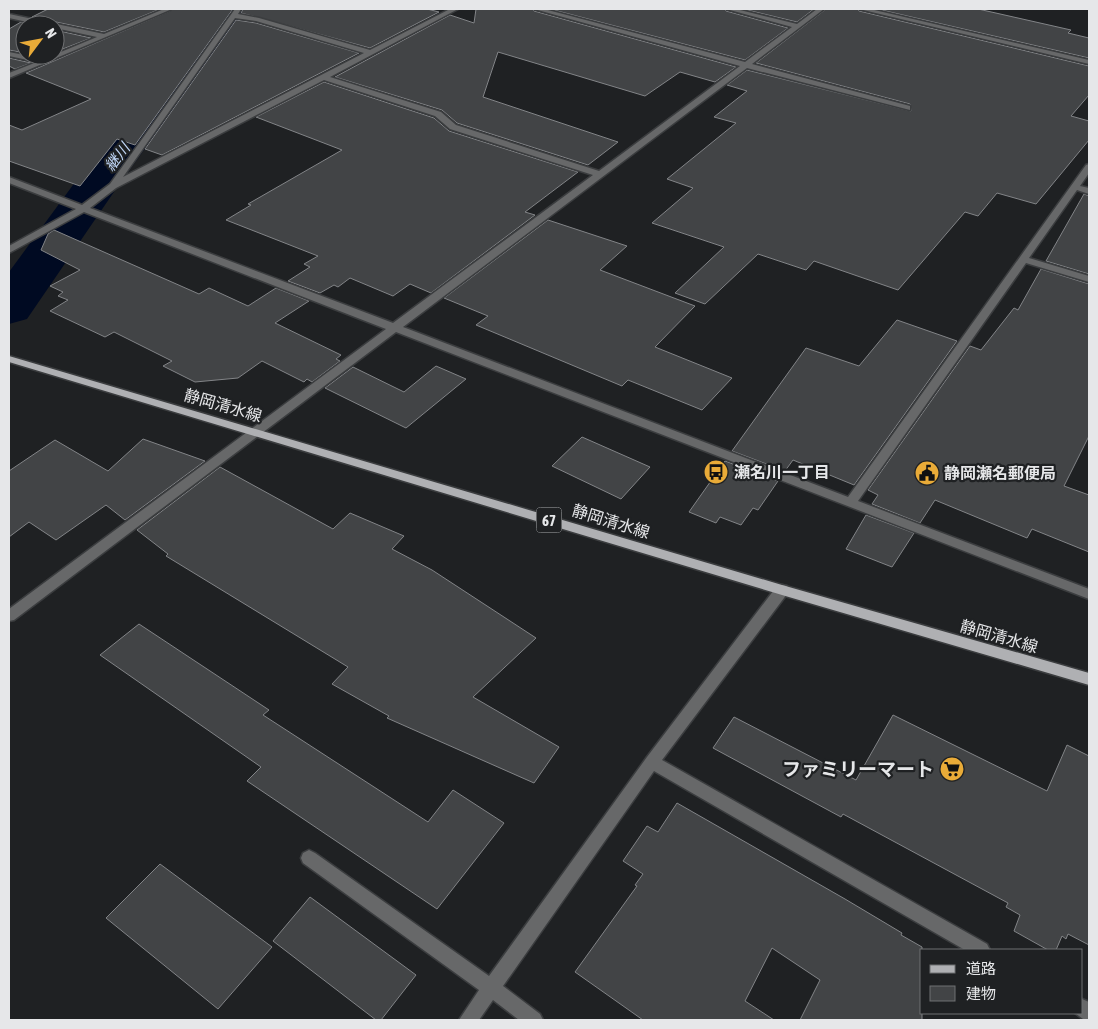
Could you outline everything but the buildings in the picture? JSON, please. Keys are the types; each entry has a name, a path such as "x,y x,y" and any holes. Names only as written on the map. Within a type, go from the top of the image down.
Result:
{"main road":[{"name":"静岡清水線","path":"9,359 782,590 1089,679"}],"street":[{"path":"148,9 166,10"},
{"path":"9,250 84,208 113,186 455,9"},
{"path":"537,9 907,108"},
{"path":"729,9 798,26"},
{"path":"9,616 253,431 821,9"},
{"path":"862,9 1089,62"},
{"path":"65,53 166,10"},
{"path":"113,186 236,12 371,53"},
{"path":"65,28 104,36"},
{"path":"9,76 35,65"},
{"path":"324,77 438,114 453,127 600,174"},
{"path":"850,503 1089,167"},
{"path":"9,180 395,326 1089,594"},
{"path":"1075,187 1089,191"},
{"path":"1024,259 1089,280"},
{"path":"468,1020 652,762 782,590"},
{"path":"652,762 978,949"},
{"path":"309,858 534,1020"}],"waterway":[{"name":"継川","path":"9,308 100,179 229,9"}],"place":[{"name":"瀬名川一丁目","path":"716,472"},
{"name":"静岡瀬名郵便局","path":"927,473"},
{"name":"ファミリーマート","path":"952,769"}]}
